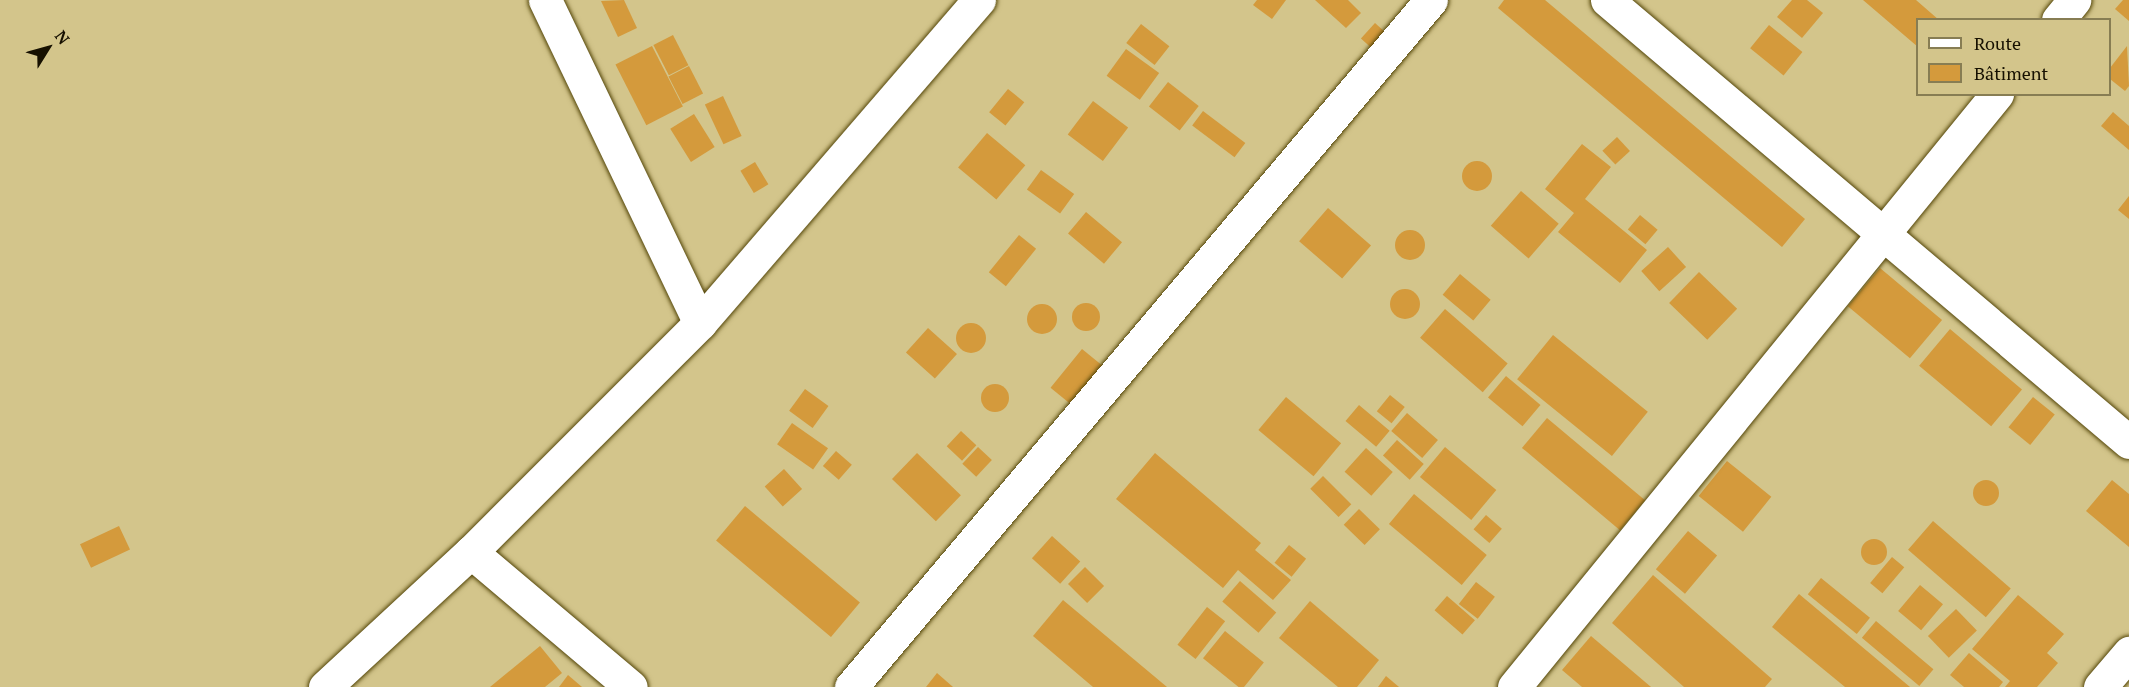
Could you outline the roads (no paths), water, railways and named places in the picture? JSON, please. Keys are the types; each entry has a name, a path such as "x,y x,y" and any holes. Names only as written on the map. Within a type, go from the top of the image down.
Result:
{"street":[{"path":"545,0 700,324"},
{"path":"325,687 471,552 700,324 979,0"},
{"path":"851,687 1431,0"},
{"path":"1607,0 1880,237 2129,442"},
{"path":"2060,18 2074,0"},
{"path":"1514,687 1995,96"},
{"path":"471,552 631,687"},
{"path":"2100,687 2129,653"}]}
